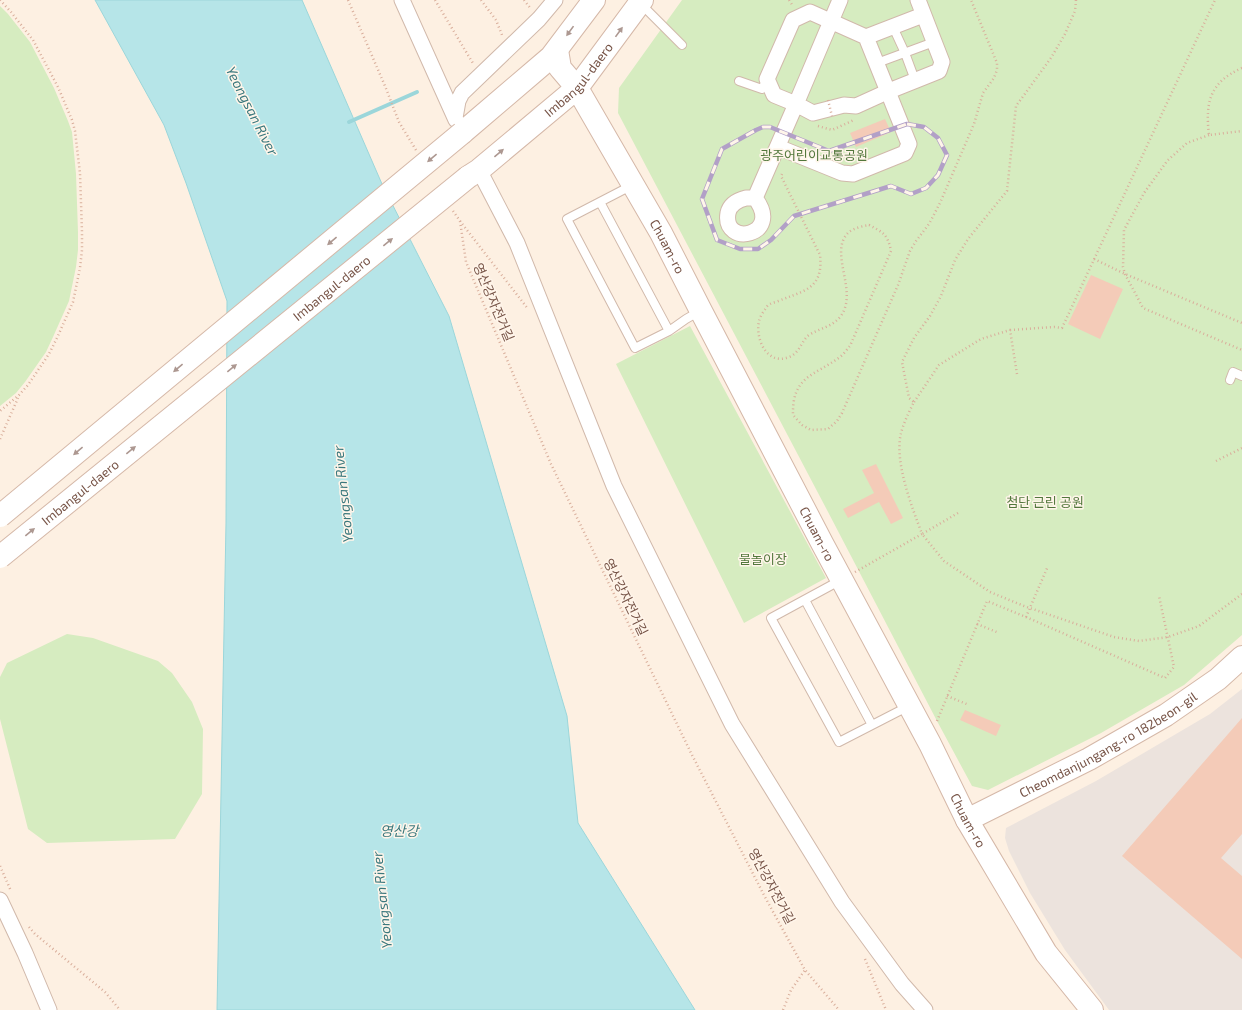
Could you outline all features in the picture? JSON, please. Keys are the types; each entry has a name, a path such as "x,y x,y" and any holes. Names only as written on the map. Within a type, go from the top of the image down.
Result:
{"main road":[{"path":"0,516 459,126 551,58 594,0"},
{"name":"Imbangul-daero","path":"0,557 578,88 641,2"},
{"name":"Chuam-ro","path":"557,50 560,68 578,88 662,233 700,311 847,576 909,706 930,744 967,820 1046,953 1092,1010"},
{"name":"Cheomdanjungang-ro 182beon-gil","path":"967,820 1089,759 1166,715 1218,680 1242,657"}],"street":[{"path":"402,0 459,126"},
{"path":"459,126 458,101 462,93 539,20 555,0"},
{"path":"755,198 784,149 796,104 840,0"},
{"path":"918,0 942,62 939,71 856,106 844,105 813,113 774,95 767,79 793,20 810,12 866,36 923,15"},
{"path":"784,149 842,173 848,174 853,174 905,153 909,144 866,36"},
{"path":"474,173 517,243 614,486 732,724 842,902 902,984 925,1010"},
{"path":"6,897 25,953 49,1010"}],"lane":[{"path":"641,2 682,45"},
{"path":"893,27 916,80"},
{"path":"877,63 934,42"},
{"path":"739,80 762,89 767,79"},
{"path":"633,182 623,190 567,218 635,348 669,331 700,311"},
{"path":"600,202 669,331"},
{"path":"1230,380 1233,372 1242,376"},
{"path":"847,576 771,618 839,742 909,706"},
{"path":"805,600 872,725"}],"path":[{"path":"0,0 33,40 63,99 75,131 80,181 82,232 82,250 73,302 49,354 19,396 0,439"},
{"path":"348,0 399,122 419,155"},
{"path":"435,0 473,64 482,74"},
{"path":"481,0 496,20 502,34 506,51"},
{"path":"784,149 781,176 820,255 821,266 813,285 804,292 767,306 759,319 758,327 759,339 765,352 778,359 789,357 798,352 803,342 810,335 833,324 841,316 846,307 847,296 842,249 844,240 850,232 869,225 886,235 892,251 850,346 841,356 806,379 799,386 795,395 792,405 792,415 811,430 828,429 837,421 842,413 898,285 910,250 929,224 940,203 974,124 984,93 994,78 997,70 997,63 971,0"},
{"path":"914,402 908,398 902,362 914,338 930,316 941,296 955,260 968,239 1007,191 1016,106 1051,58 1065,34 1075,11 1076,0"},
{"path":"1215,0 1062,328 1054,327 1010,330 981,338 939,364 914,402 901,434 899,450 902,470 912,507 922,534 944,561 990,592 1114,637 1139,641 1168,637 1199,626 1242,594"},
{"path":"1209,135 1207,114 1209,98 1222,80 1234,71 1242,68"},
{"path":"828,100 832,116"},
{"path":"1242,131 1209,135 1188,143 1167,161 1144,193 1124,230 1123,267 1125,274 1143,308 1242,350"},
{"name":"영산강자전거길","path":"452,208 460,222 530,312"},
{"name":"영산강자전거길","path":"460,222 466,262 551,464 691,753 766,899 805,970 839,1010"},
{"path":"1094,259 1125,274 1242,323"},
{"path":"1010,330 1017,374"},
{"path":"0,411 19,396"},
{"path":"1216,462 1242,448"},
{"path":"847,576 958,513"},
{"path":"1026,617 1048,566"},
{"path":"937,721 987,601 1165,678 1174,667 1159,596"},
{"path":"977,624 999,633"},
{"path":"947,696 969,705"},
{"path":"0,866 6,897"},
{"path":"28,926 35,934 106,992 120,1010"},
{"path":"783,1010 791,990 805,970"}],"shaded area":[{"path":"1242,689 1242,1010 1109,1010 1065,950 1030,893 1009,851 1005,838 1006,828 1096,781 1210,714"}],"green space":[{"name":"첨단 근린 공원","path":"682,0 1242,0 1242,635 1184,685 1101,733 988,790 972,786 618,113 619,88"},
{"path":"0,6 30,42 54,88 72,132 76,174 78,250 69,301 46,352 16,393 0,406"},
{"name":"물놀이장","path":"690,326 826,578 744,623 616,364"},
{"path":"67,634 93,638 158,661 172,673 192,702 203,729 202,794 175,839 47,843 28,829 0,719 0,677 7,663"}],"water":[{"name":"영산강","path":"95,0 302,0 382,184 449,316 567,716 578,823 695,1010 217,1010 226,523 227,301 164,125"}],"building":[{"path":"885,119 891,132 856,147 850,133"},
{"path":"1091,275 1123,289 1100,339 1068,324"},
{"path":"876,464 903,518 891,524 879,502 848,518 843,509 874,493 862,470"},
{"path":"965,710 1001,725 996,736 960,720"},
{"path":"1242,718 1242,834 1221,858 1242,876 1242,959 1122,856"}],"waterway":[{"path":"349,122 417,92"}],"railway":[{"path":"907,124 924,127 938,138 947,155 938,175 926,188 911,194 891,186 794,216 771,240 758,249 740,249 717,240 702,199 722,149 763,127 770,127 829,151 907,124"}],"water label":[{"name":"Yeongsan River","path":"252,111"},
{"name":"Yeongsan River","path":"343,494"},
{"name":"Yeongsan River","path":"382,900"}],"park label":[{"name":"광주어린이교통공원","path":"814,155"}]}
